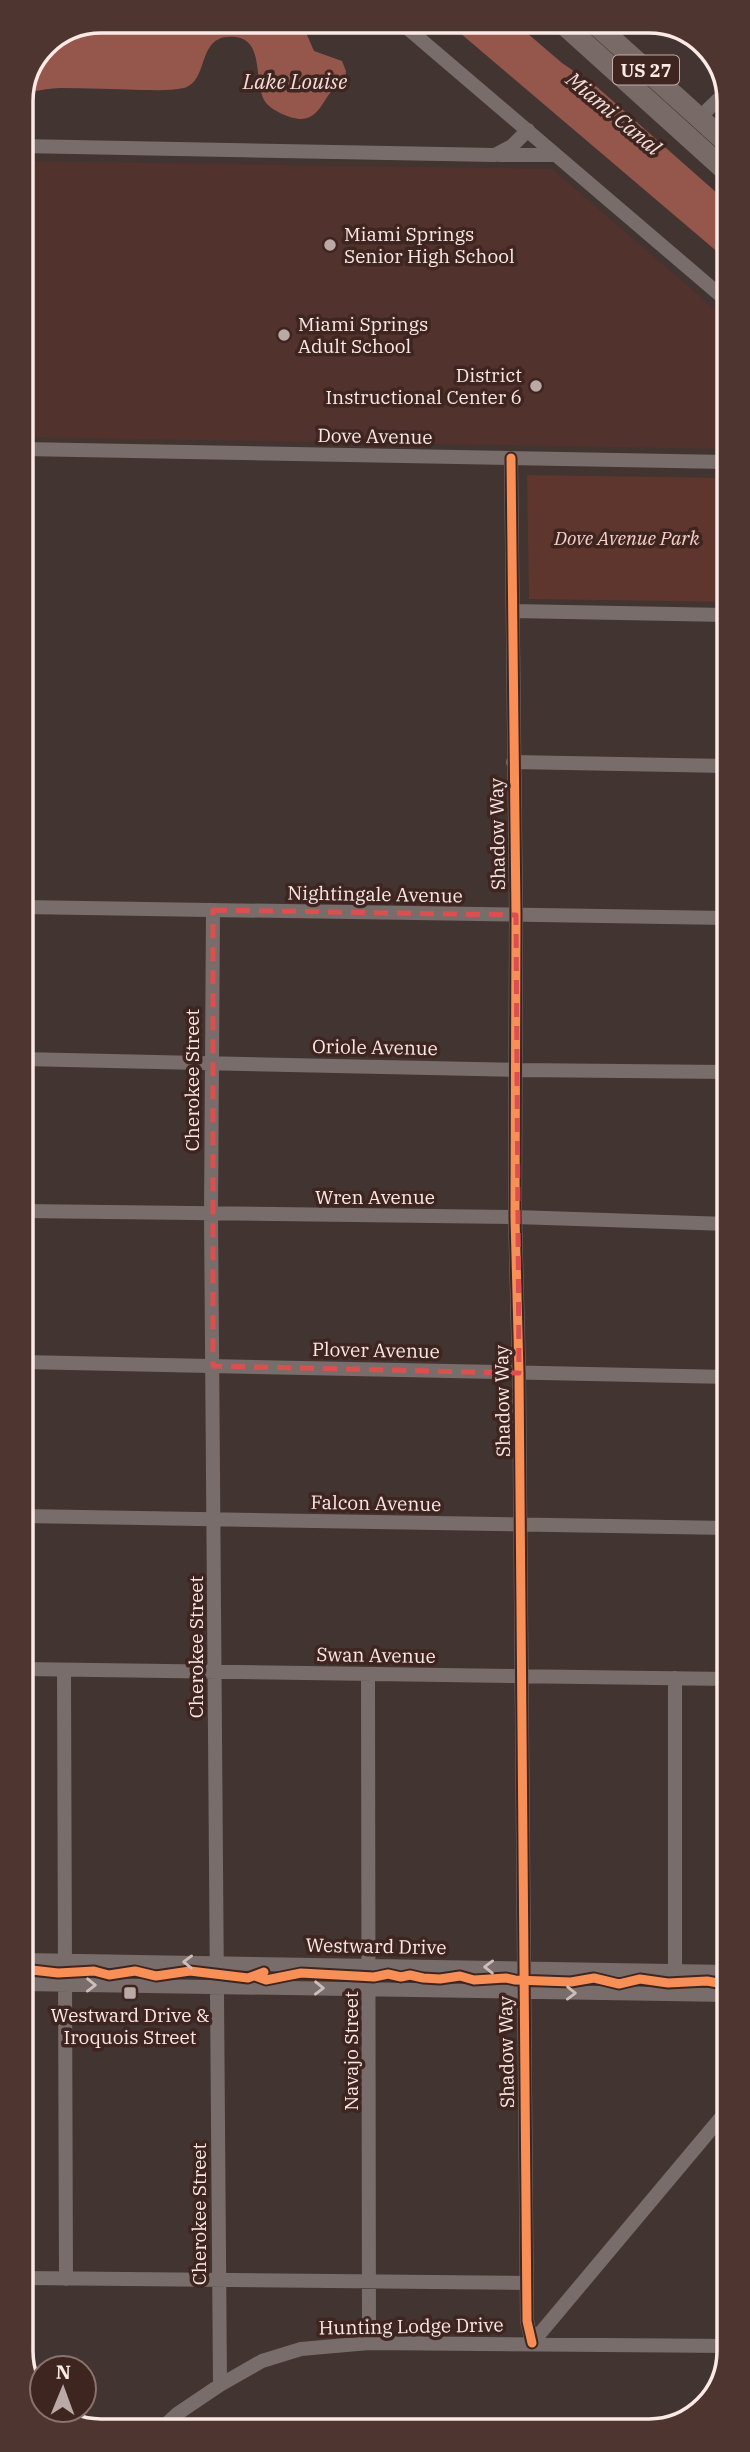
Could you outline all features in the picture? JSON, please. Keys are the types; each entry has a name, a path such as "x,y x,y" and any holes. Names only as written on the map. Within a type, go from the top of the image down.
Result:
{"highway":[{"name":"US 27","path":"573,33 717,163"},
{"name":"US 27","path":"605,33 717,134"},
{"path":"653,105 680,115 699,118"}],"street":[{"path":"413,33 717,292"},
{"path":"699,118 717,101"},
{"path":"495,155 512,146 528,130"},
{"path":"33,146 556,155"},
{"name":"Dove Avenue","path":"33,449 717,461"},
{"name":"Shadow Way","path":"511,458 517,1070 515,1217 521,1525 526,2283 527,2320 532,2343"},
{"path":"513,611 717,615"},
{"path":"513,762 717,766"},
{"name":"Nightingale Avenue","path":"33,906 717,918"},
{"name":"Cherokee Street","path":"213,910 211,1215 220,2385"},
{"name":"Oriole Avenue","path":"33,1059 717,1072"},
{"name":"Wren Avenue","path":"33,1211 515,1217 717,1224"},
{"name":"Plover Avenue","path":"33,1362 717,1377"},
{"name":"Falcon Avenue","path":"33,1516 717,1528"},
{"name":"Swan Avenue","path":"33,1669 717,1679"},
{"path":"64,1670 66,2279"},
{"name":"Navajo Street","path":"368,1674 369,2343"},
{"path":"675,1678 675,1971"},
{"name":"Westward Drive","path":"33,1960 717,1972"},
{"path":"33,1984 717,1995"},
{"path":"532,2343 717,2122"},
{"path":"33,2278 526,2283"},
{"name":"Hunting Lodge Drive","path":"172,2419 220,2385 262,2361 301,2349 369,2343 717,2346"}],"highlighted area":[{"path":"213,910 516,915 519,1373 213,1366"}],"shaded area":[{"name":"Miami Springs Senior High School","path":"33,161 552,169 717,311 717,449 33,437"}],"green space":[{"name":"Dove Avenue Park","path":"527,475 717,478 717,602 529,599"}],"water":[{"name":"Lake Louise","path":"102,33 306,33 314,51 342,61 346,71 345,81 332,91 319,110 301,119 285,115 263,98 252,47 246,40 236,37 223,37 214,42 198,76 184,88 61,88 35,91 38,75 53,53 75,38"},
{"name":"Miami Canal","path":"460,33 527,33 562,63 597,87 717,193 717,251"}],"cycle path":[{"path":"511,458 516,915 515,1217 519,1373 527,2321 532,2343"},
{"path":"33,1970 58,1973 94,1971 109,1975 135,1971 156,1976 190,1971 248,1978 264,1972"},
{"path":"255,1976 266,1980 301,1973 374,1977 388,1974 440,1979 460,1976 474,1980 506,1978 571,1982 594,1978 619,1984 640,1979 668,1983 717,1983"}],"place":[{"name":"Miami Springs Senior High School","path":"330,245"},
{"name":"Miami Springs Adult School","path":"284,335"},
{"name":"District Instructional Center 6","path":"536,386"},
{"name":"Westward Drive & Iroquois Street","path":"130,1993"}]}
